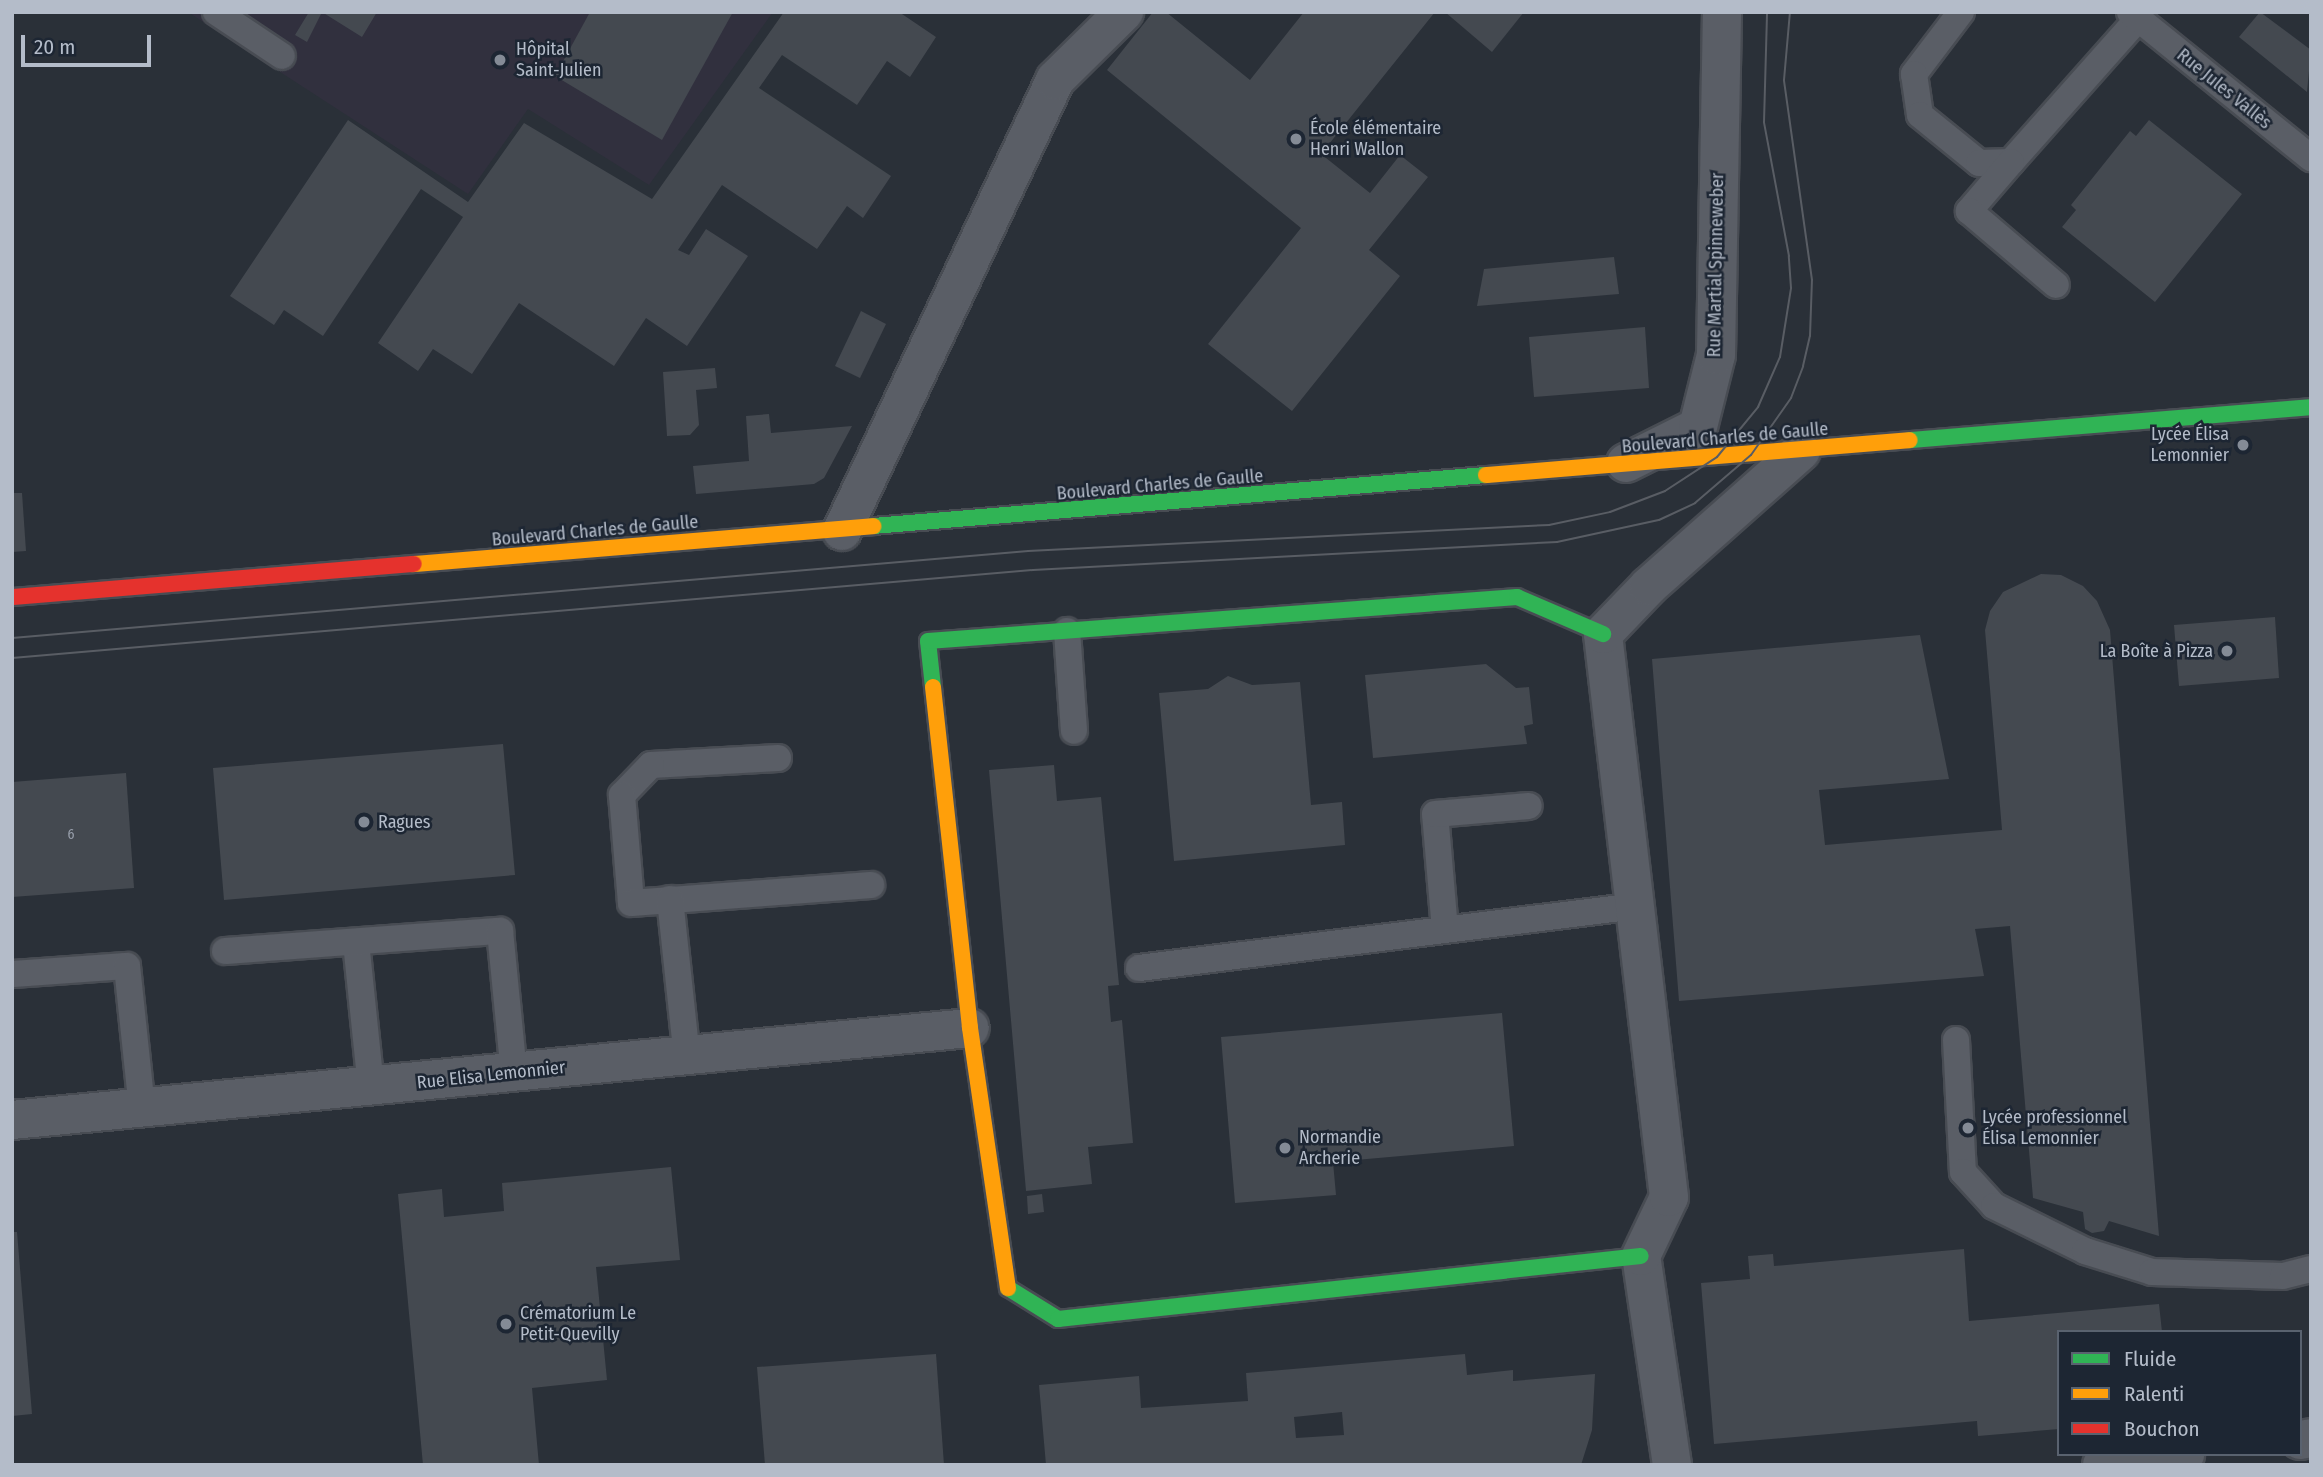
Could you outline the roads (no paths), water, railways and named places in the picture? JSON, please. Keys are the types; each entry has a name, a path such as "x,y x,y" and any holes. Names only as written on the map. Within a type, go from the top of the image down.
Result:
{"street":[{"path":"842,531 1055,80 1124,12"},
{"name":"Rue Martial Spinneweber","path":"1619,466 1699,427 1716,355 1722,12"},
{"name":"Boulevard Charles de Gaulle","path":"12,597 842,531 2311,407"},
{"path":"1603,634 1649,586 1801,451"},
{"path":"1603,634 1517,597 928,641 970,1028 1007,1287 1058,1320 1641,1256"},
{"path":"1603,634 1669,1197 1641,1256 1672,1465"},
{"name":"Rue Elisa Lemonnier","path":"12,1120 970,1028"},
{"path":"2102,1465 2170,1456"}],"lane":[{"path":"216,12 282,56"},
{"path":"1961,12 1914,74 1920,115 1979,163 2011,163"},
{"name":"Rue Jules Vallès","path":"2056,285 1969,211 2134,16 2311,158"},
{"path":"1068,631 1074,732"},
{"path":"778,758 651,765 622,795 632,903 871,885"},
{"path":"1445,930 1435,814 1529,806"},
{"path":"670,899 687,1057"},
{"path":"1139,968 1635,906"},
{"path":"225,951 500,931 514,1073"},
{"path":"356,942 371,1087"},
{"path":"12,974 127,966 142,1108"},
{"path":"1956,1040 1963,1172 1994,1206 2085,1251 2152,1272 2283,1276 2311,1269"}],"tram line":[{"path":"12,638 1028,551 1549,525 1610,512 1665,491 1717,457 1758,407 1780,357 1791,288 1789,256 1764,122 1767,12"},
{"path":"12,658 1033,570 1557,542 1659,520 1695,503 1751,455 1791,398 1803,366 1810,336 1812,280 1784,80 1790,12"}],"place":[{"name":"Hôpital Saint-Julien","path":"500,60"},
{"name":"École élémentaire Henri Wallon","path":"1296,139"},
{"name":"Lycée Élisa Lemonnier","path":"2243,445"},
{"name":"La Boîte à Pizza","path":"2227,651"},
{"name":"Ragues","path":"364,822"},
{"name":"Lycée professionnel Élisa Lemonnier","path":"1968,1128"},
{"name":"Normandie Archerie","path":"1285,1148"},
{"name":"Crématorium Le Petit-Quevilly","path":"506,1324"}]}
